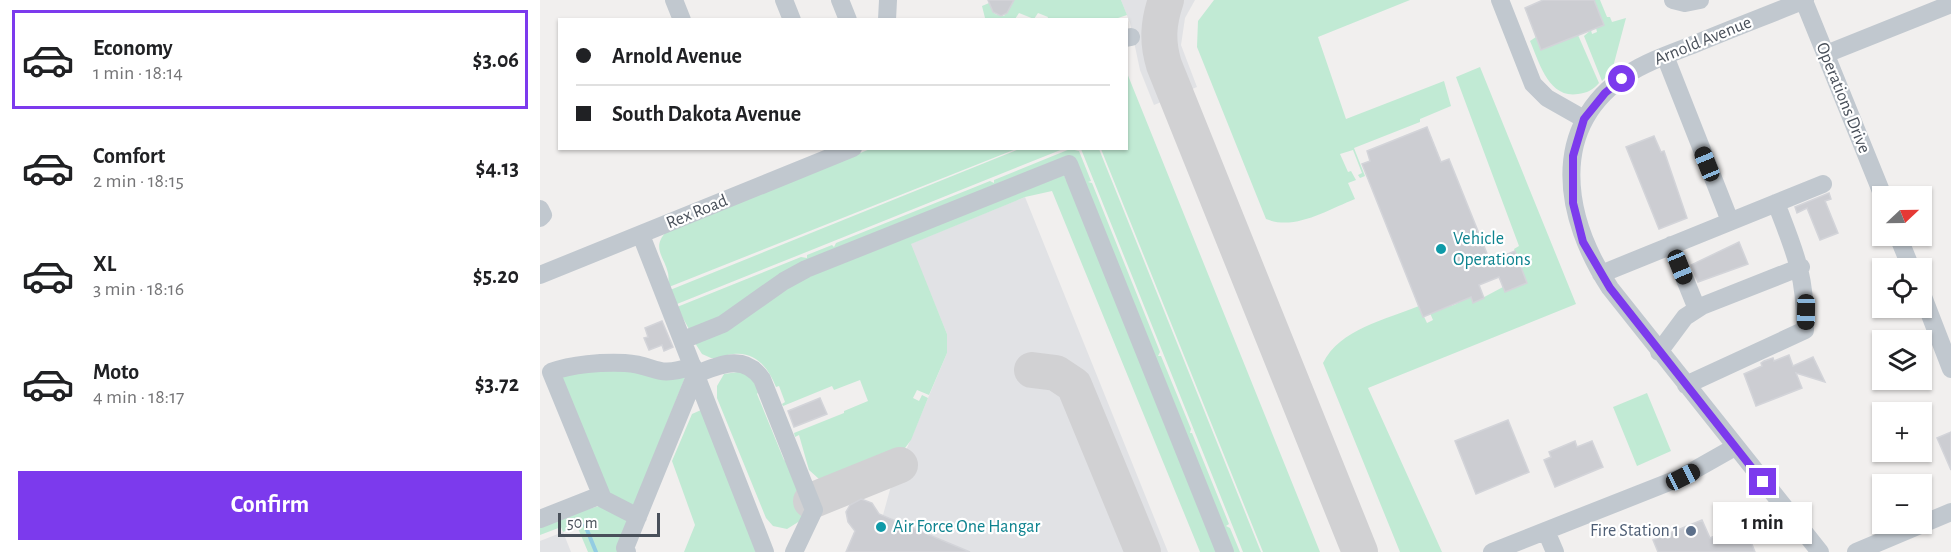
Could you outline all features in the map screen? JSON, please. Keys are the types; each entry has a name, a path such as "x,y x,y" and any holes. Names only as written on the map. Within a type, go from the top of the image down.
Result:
{"street":[{"path":"784,0 791,18"},
{"path":"840,0 847,18"},
{"path":"887,18 888,0"},
{"path":"1500,0 1533,84 1547,98 1584,119 1572,163 1573,203 1583,242 1601,274 1659,352 1820,552"},
{"path":"1673,0 1685,3 1700,0"},
{"name":"Arnold Avenue","path":"1584,119 1605,93 1626,75 1665,56 1804,0"},
{"name":"Operations Drive","path":"1804,0 1878,186"},
{"path":"676,1 681,18"},
{"path":"1826,54 1951,4"},
{"path":"1665,56 1730,221"},
{"name":"Rex Road","path":"540,275 848,150"},
{"path":"684,340 723,324 784,281 806,269 1069,164 1225,552"},
{"path":"1601,274 1823,184"},
{"path":"1686,385 1805,330 1806,294 1801,267 1776,202"},
{"path":"540,209 543,215 540,218"},
{"path":"641,235 765,552"},
{"path":"1671,245 1697,309"},
{"path":"1659,352 1686,317 1697,309 1801,267"},
{"path":"1932,308 1943,324 1950,362"},
{"path":"638,517 606,503 601,495 551,372 569,367 624,363 663,373 694,370 732,362 748,365 762,379 814,510 794,552"},
{"path":"627,552 625,548 694,370"},
{"path":"1492,552 1683,477 1735,447"},
{"path":"540,519 601,495"},
{"path":"1856,552 1951,512"},
{"path":"1546,531 1555,552"}],"shaded area":[{"path":"1121,0 1195,0 1185,18 1181,45 1197,87 1154,105 1140,70 1130,23"},
{"path":"1025,197 1168,552 970,552 883,515 891,486 947,353 947,334 910,244"},
{"path":"563,532 571,552 540,552 540,541"}],"green space":[{"path":"1014,0 1121,0 1127,15 1118,18 1048,18 1038,13 1035,18 1032,18 1019,13 1016,18 985,18 982,6 989,3 995,14 1004,16"},
{"path":"1214,0 1410,0 1318,37 1346,119 1444,81 1451,106 1420,119 1420,122 1354,148 1365,176 1360,178 1358,175 1362,173 1353,150 1340,154 1348,172 1351,171 1356,180 1348,183 1355,199 1300,221 1277,222 1266,219 1197,47 1198,21"},
{"path":"1594,0 1600,0 1607,17 1610,17 1612,22 1626,18 1614,69 1602,81 1584,36 1591,30 1592,34 1597,32 1596,28 1604,25"},
{"path":"1578,35 1599,83 1587,92 1568,94 1559,91 1546,77 1530,41 1536,37 1541,50"},
{"path":"1480,67 1576,304 1368,388 1442,552 1400,552 1323,363 1340,342 1378,321 1419,306 1427,323 1433,320 1427,306 1439,308 1451,306 1461,301 1469,292 1473,303 1503,287 1505,292 1527,283 1514,249 1519,246 1456,77"},
{"path":"1128,75 1320,552 1263,552 1101,150 1128,150"},
{"path":"868,150 1013,150 669,287 668,273 659,248 666,232"},
{"path":"1017,150 1061,150 677,304 670,290"},
{"path":"1068,150 1079,151 1091,181 1088,182 1092,183 1160,352 1158,356 1161,356 1191,429 1190,433 1192,433 1229,524 1226,526 1230,528 1240,552 1232,552 1073,157 690,331 677,307 801,257 807,258 807,255 832,245 834,247 836,243 990,181 994,183 994,180"},
{"path":"1081,150 1099,150 1261,552 1243,552"},
{"path":"1064,175 1066,180 1071,178 1222,552 1200,552 1052,191 1025,197 911,244 947,334 947,353 929,395 917,390 913,398 919,401 922,395 928,398 911,440 902,452 836,480 819,479 809,470 799,435 795,437 794,433 868,401 860,380 834,390 832,386 783,406 785,402 779,386 776,387 770,374 755,358 733,354 711,358 702,354 695,343 792,281"},
{"path":"624,367 686,375 634,505 611,499 557,374"},
{"path":"745,371 760,390 757,394 784,460 789,462 806,504 803,519 787,529 773,526 766,518 717,398 717,386 724,374"},
{"path":"1647,393 1671,451 1637,466 1613,407"},
{"path":"701,410 758,552 684,552 695,525 672,461 692,414"},
{"path":"599,506 627,520 625,552 588,552 577,526 563,532 561,527 540,535 540,523"}],"building":[{"path":"988,0 1014,0 1007,13 1001,16 993,12"},
{"path":"1543,0 1594,0 1604,25 1541,50 1525,8"},
{"name":"Vehicle Operations","path":"1427,127 1441,162 1449,159 1490,261 1515,251 1527,283 1505,292 1499,277 1479,285 1484,298 1473,303 1471,297 1423,317 1362,164 1370,161 1367,151"},
{"path":"1654,136 1661,152 1664,151 1687,218 1659,229 1626,147"},
{"path":"1829,193 1831,199 1825,201 1838,233 1820,240 1807,208 1797,213 1795,207"},
{"path":"1739,242 1748,264 1698,282 1691,265"},
{"path":"662,321 673,347 664,351 662,345 649,350 644,338 648,337 645,328"},
{"path":"1789,355 1793,366 1813,357 1825,382 1796,373 1802,388 1756,406 1744,374 1762,366 1761,363 1764,361 1773,358 1774,361"},
{"path":"820,398 827,414 794,427 788,411"},
{"path":"1508,420 1529,472 1476,494 1455,441"},
{"path":"1951,432 1951,470 1937,438"},
{"path":"1575,441 1577,447 1592,441 1603,467 1555,487 1544,460 1551,457 1549,452"},
{"name":"Air Force One Hangar","path":"861,499 872,503 879,514 970,552 846,552 855,531 848,522 846,512 850,505"},
{"name":"Fire Station 1","path":"1702,520 1710,538 1744,524 1755,552 1658,552 1653,540"}],"waterway":[{"path":"585,525 596,552"}],"taxiway":[{"path":"1166,0 1159,32 1164,65 1360,552"},
{"path":"1032,370 1056,373 1074,385 1143,552"},
{"path":"811,501 900,465"}],"place":[{"name":"Vehicle Operations","path":"1441,249"},
{"name":"Air Force One Hangar","path":"881,527"},
{"name":"Fire Station 1","path":"1691,531"}],"route":[{"path":"1622,79 1605,93 1584,119 1573,156 1571,186 1576,219 1583,242 1610,288 1763,482"}]}
